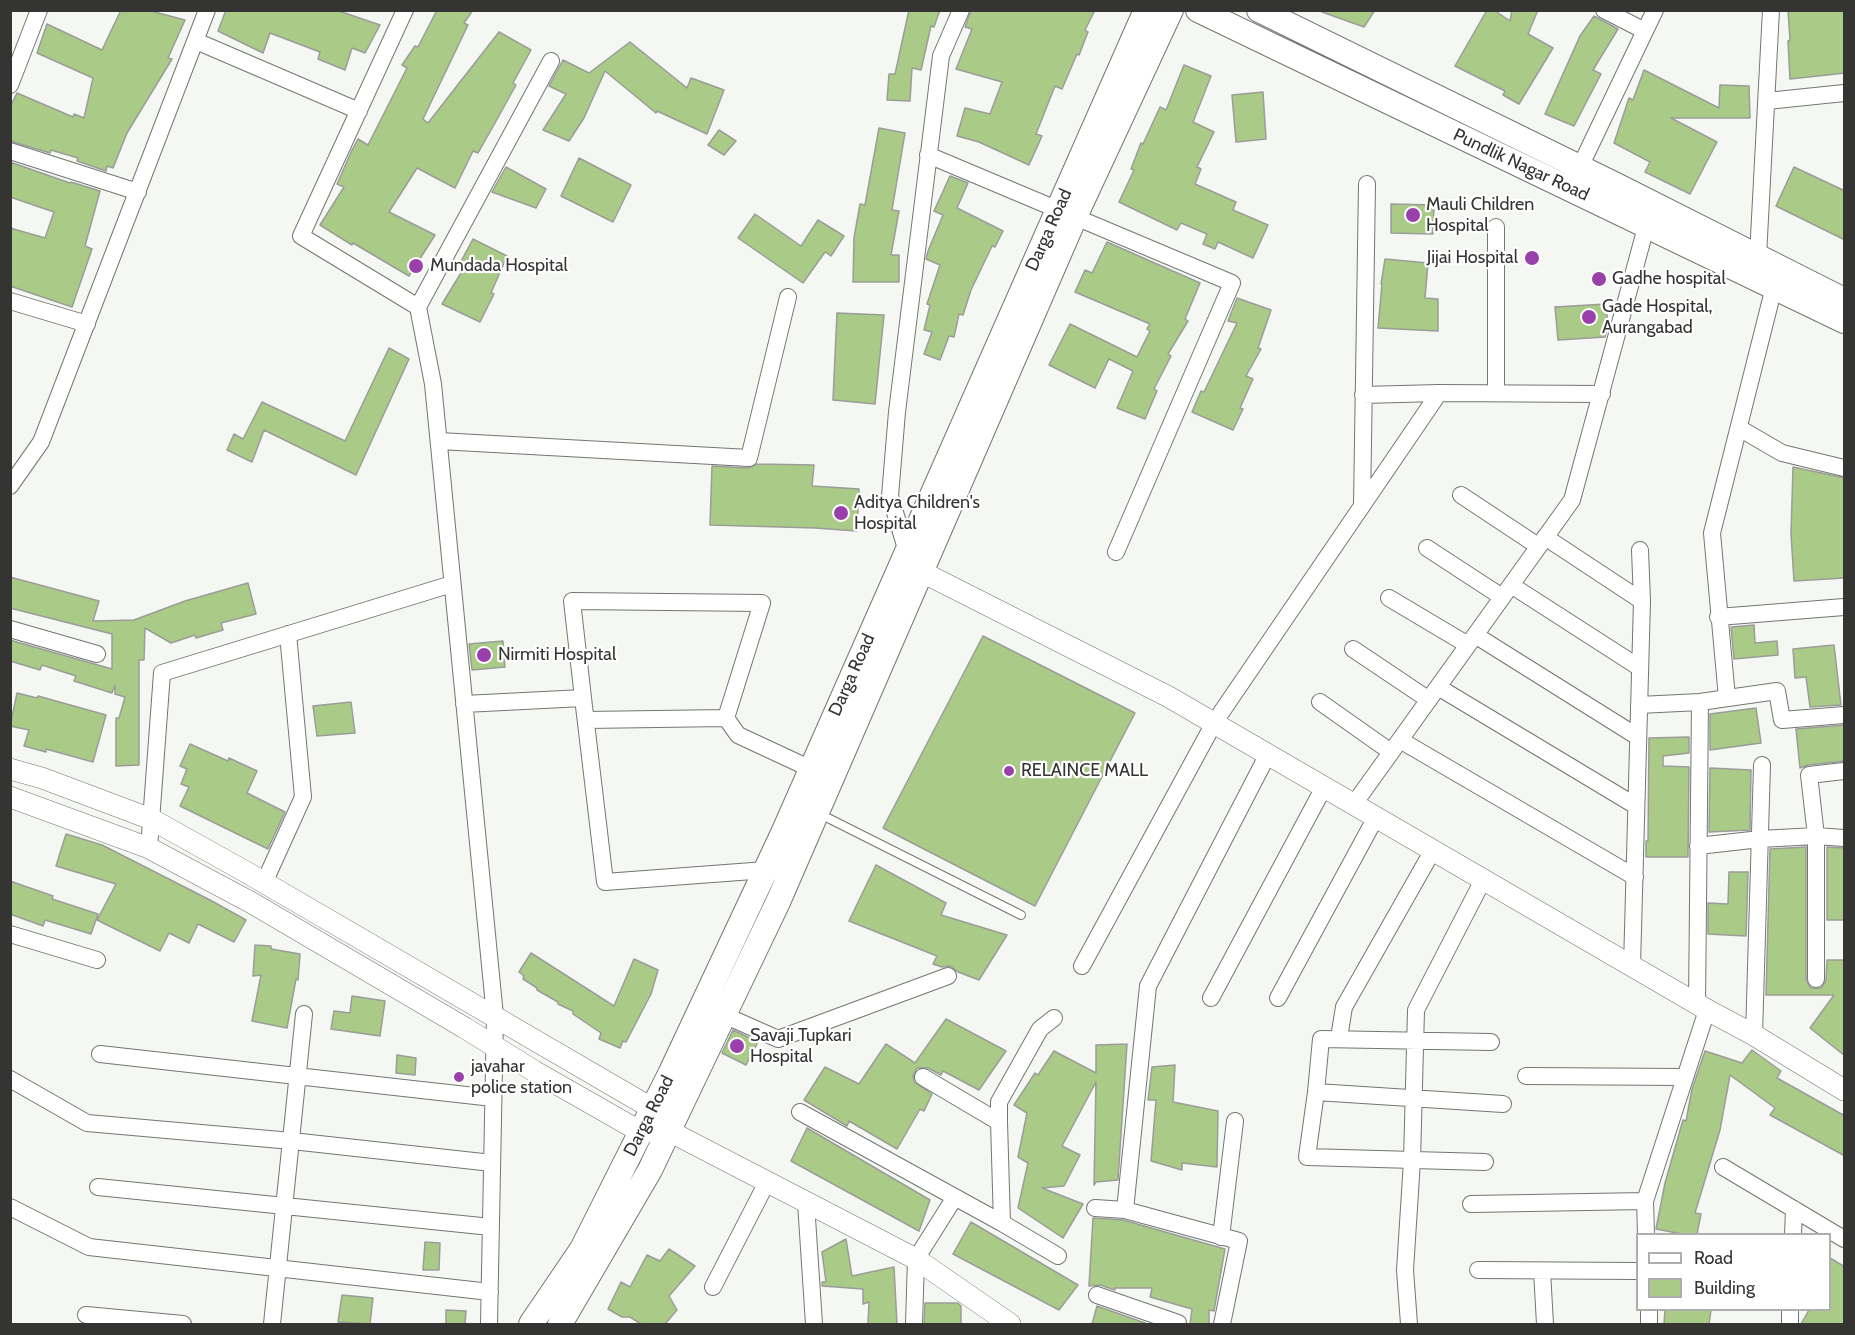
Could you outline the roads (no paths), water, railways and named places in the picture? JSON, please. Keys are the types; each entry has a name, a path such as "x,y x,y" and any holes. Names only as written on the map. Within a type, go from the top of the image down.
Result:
{"main road":[{"name":"Darga Road","path":"560,1324 650,1170 818,812 922,572 1067,214 1146,10"},
{"name":"Darga Road","path":"531,1324 582,1249 653,1109 811,769 906,553 1067,214 1171,10"},
{"name":"Pundlik Nagar Road","path":"1198,10 1403,109 1650,214 1753,265 1845,300"},
{"name":"Pundlik Nagar Road","path":"1259,10 1580,167 1650,214"},
{"path":"1403,109 1414,86"},
{"name":"Pundlik Nagar Road","path":"1753,265 1774,287 1845,321"}],"street":[{"path":"10,85 39,10"},
{"path":"10,486 41,442 207,10"},
{"path":"405,10 301,236 418,307"},
{"path":"961,10 941,56 897,412 890,496 906,553 922,572 1169,697 1754,1035 1845,1090"},
{"path":"1604,10 1645,31"},
{"path":"1580,167 1655,10"},
{"path":"1753,265 1767,101 1771,10"},
{"path":"196,41 359,111"},
{"path":"489,1324 495,1016 433,384 418,307 551,62"},
{"path":"1767,101 1845,93"},
{"path":"10,151 138,192"},
{"path":"928,155 1232,283 1116,552"},
{"path":"1362,506 1367,184"},
{"path":"1354,804 1572,500 1650,214"},
{"path":"1496,227 1496,393"},
{"path":"1727,698 1712,533 1774,287"},
{"path":"439,441 749,458 788,297"},
{"path":"10,301 87,324"},
{"path":"1082,966 1214,723 1439,393"},
{"path":"1363,395 1602,394"},
{"path":"1739,428 1782,453 1845,468"},
{"path":"1461,495 1642,601"},
{"path":"1427,548 1640,668"},
{"path":"1632,966 1642,601 1640,550"},
{"path":"149,848 162,673 452,584"},
{"path":"1389,598 1471,640 1638,737"},
{"path":"726,718 762,603 572,601 605,882 765,870 788,878"},
{"path":"1718,616 1845,607"},
{"path":"10,629 97,654"},
{"path":"264,883 303,797 288,634"},
{"path":"1353,650 1636,806"},
{"path":"1639,705 1700,702 1777,691 1782,720 1845,715"},
{"path":"464,705 583,698"},
{"path":"1320,702 1635,877"},
{"path":"1646,1233 1645,1201 1685,1077 1702,1007 1698,846 1700,702"},
{"path":"726,718 738,735 811,769"},
{"path":"586,720 726,718"},
{"path":"1125,1210 1148,986 1268,754"},
{"path":"1754,1035 1762,765"},
{"path":"10,769 42,778 151,819 653,1109 669,1131 916,1259 1010,1324"},
{"path":"1815,980 1816,836 1809,775 1845,771"},
{"path":"1211,998 1324,787"},
{"path":"10,797 149,848 252,903 641,1132 669,1131"},
{"path":"1278,998 1376,817"},
{"path":"1698,846 1760,839 1816,836 1845,838"},
{"path":"1339,1038 1344,1007 1433,850"},
{"path":"1409,1324 1405,1270 1412,1161 1416,1010 1483,880"},
{"path":"10,934 97,960"},
{"path":"724,1015 778,1039 948,976"},
{"path":"272,1324 304,1014"},
{"path":"1002,1223 999,1102 1040,1029 1054,1018"},
{"path":"1485,1162 1307,1156 1321,1039 1491,1042"},
{"path":"100,1054 493,1098"},
{"path":"1526,1076 1685,1077"},
{"path":"923,1077 999,1122"},
{"path":"12,1084 87,1123 292,1141 492,1163"},
{"path":"1316,1092 1503,1104"},
{"path":"800,1112 1058,1256"},
{"path":"1221,1237 1235,1121"},
{"path":"1723,1167 1845,1239"},
{"path":"713,1287 767,1182"},
{"path":"98,1187 491,1227"},
{"path":"914,1324 916,1259 955,1197"},
{"path":"1471,1204 1645,1201"},
{"path":"806,1203 814,1324"},
{"path":"10,1207 89,1247 490,1292"},
{"path":"1095,1208 1125,1210 1239,1241 1222,1324"},
{"path":"1793,1233 1794,1209"},
{"path":"1478,1270 1636,1271"},
{"path":"1542,1271 1545,1324"},
{"path":"1096,1295 1178,1324"},
{"path":"86,1315 183,1324"}],"lane":[{"path":"818,812 1021,915"}],"place":[{"name":"Mauli Children Hospital","path":"1413,215"},
{"name":"Jijai Hospital","path":"1532,258"},
{"name":"Mundada Hospital","path":"416,266"},
{"name":"Gadhe hospital","path":"1599,279"},
{"name":"Gade Hospital, Aurangabad","path":"1589,317"},
{"name":"Aditya Children's Hospital","path":"841,513"},
{"name":"Nirmiti Hospital","path":"484,655"},
{"name":"RELAINCE MALL","path":"1009,771"},
{"name":"Savaji Tupkari Hospital","path":"737,1046"},
{"name":"javahar police station","path":"459,1077"}]}
